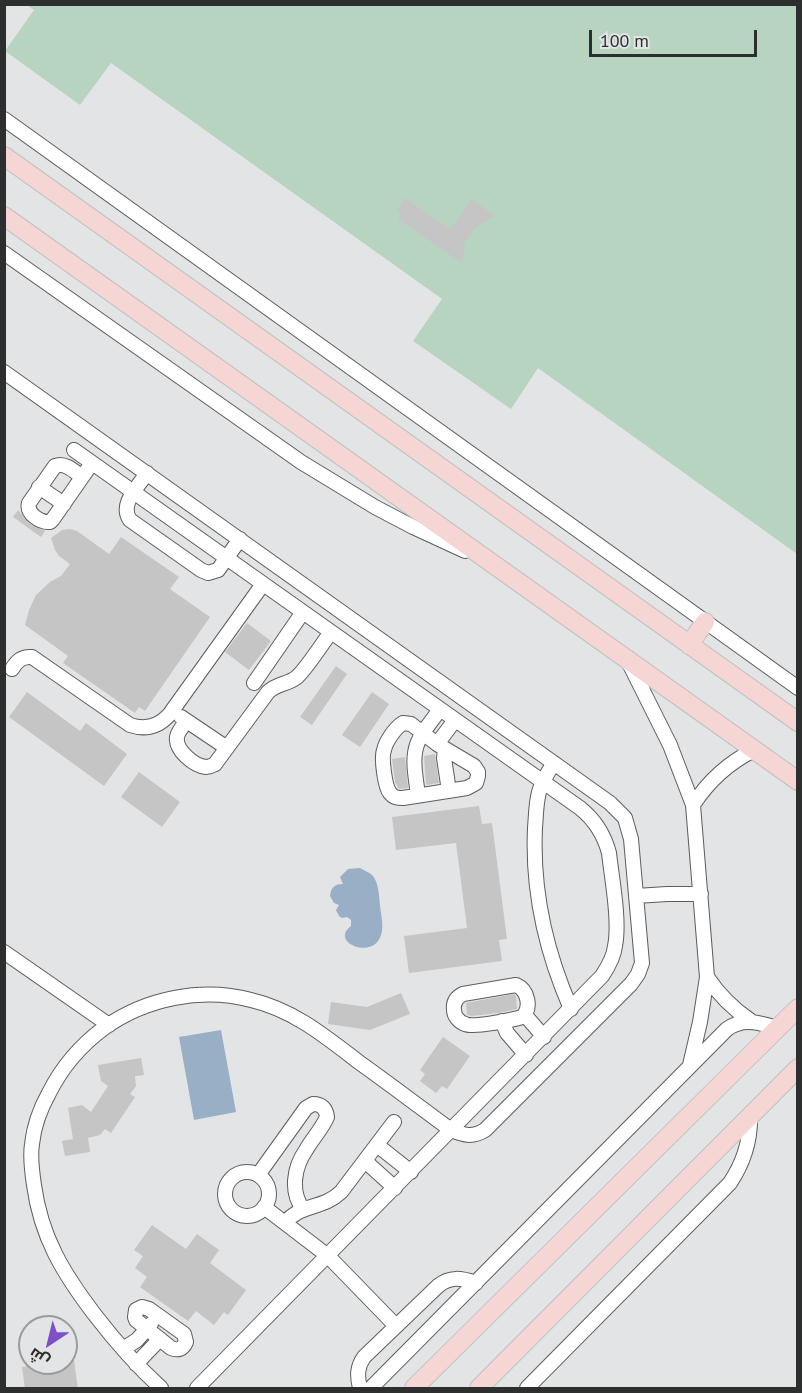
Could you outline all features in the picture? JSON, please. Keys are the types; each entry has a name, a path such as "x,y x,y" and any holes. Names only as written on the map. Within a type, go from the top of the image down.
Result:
{"main road":[{"path":"4,156 798,722"},
{"path":"4,216 798,781"},
{"path":"689,645 705,622"},
{"path":"414,1389 798,1008"},
{"path":"479,1389 798,1068"}],"street":[{"path":"4,119 798,688"},
{"path":"4,253 310,468 413,527 492,562"},
{"path":"4,372 610,803 625,818 631,839 642,963 638,974 631,984 478,1134 465,1136 451,1130 310,1025 289,1013 266,1004 234,996 185,996 138,1009 109,1025 83,1046 67,1064 53,1084 39,1114 31,1146 39,1210 50,1245 78,1293 123,1349 161,1389"},
{"path":"74,450 580,808 593,820 603,836 609,853 616,914 616,945 610,963 602,976 197,1389"},
{"path":"82,477 65,466 53,467 27,507 30,512 46,523 50,522 92,463"},
{"path":"147,473 126,506 128,517 201,570 208,573 218,570 240,539"},
{"path":"39,487 64,504"},
{"path":"12,669 23,657 32,657 124,722 136,727 154,726 165,720 262,584"},
{"path":"254,683 303,612"},
{"path":"187,721 177,736 177,746 183,754 197,764 206,767 215,764 268,692 274,686 296,678 331,632"},
{"path":"626,658 670,745 693,805 707,977 690,1065"},
{"path":"418,795 414,758 416,747 440,709"},
{"path":"172,710 227,748"},
{"path":"449,790 441,747 455,720"},
{"path":"411,724 441,747 474,766 478,776 473,786 399,798 390,793 383,764 383,753 386,744 400,725 411,724"},
{"path":"693,805 719,772 733,761 754,750"},
{"path":"554,763 542,782 537,802 535,849 537,887 552,961 571,1009"},
{"path":"636,896 701,894"},
{"path":"4,952 109,1025"},
{"path":"707,977 722,997 740,1014 751,1021 778,1028"},
{"path":"519,986 524,991 528,1006 525,1015 502,1021 464,1024 457,1018 454,1005 459,996 468,992 519,986"},
{"path":"525,1015 544,1037"},
{"path":"502,1021 507,1033 526,1054"},
{"path":"371,1389 727,1029 738,1023 751,1021"},
{"path":"258,1175 306,1108 313,1104 325,1109 327,1117 304,1152 296,1175 296,1198 303,1209"},
{"path":"527,1389 730,1183 741,1166 748,1146 750,1116"},
{"path":"285,1224 290,1217 303,1209 322,1205 335,1197 346,1186 394,1122"},
{"path":"377,1145 411,1172"},
{"path":"365,1161 395,1188"},
{"path":"246,1173 258,1175 268,1190 269,1196 264,1208 254,1215 242,1215 231,1209 226,1198 227,1186 234,1177 246,1173"},
{"path":"264,1208 328,1256 396,1326"},
{"path":"360,1389 357,1374 360,1362 442,1282 458,1278 476,1283"},
{"path":"142,1307 146,1307 158,1316 184,1334 186,1342 180,1349 174,1349 135,1317 136,1310 142,1307"},
{"path":"123,1349 137,1340 158,1316"},
{"path":"136,1364 160,1339"}],"green space":[{"path":"27,5 797,5 797,554 538,368 511,409 413,341 442,299 111,63 80,105 5,51 34,10"}],"water":[{"path":"360,868 371,874 376,882 382,924 381,935 377,943 362,948 349,943 345,938 351,926 351,920 339,916 336,910 339,905 334,903 330,896 334,887 343,884 340,877 348,869"},
{"path":"221,1030 236,1112 194,1120 179,1037"}],"building":[{"path":"405,198 450,230 471,199 495,216 476,227 465,242 462,263 398,219 401,214 396,211"},
{"path":"18,510 30,524 45,531 41,537 13,517"},
{"path":"62,530 77,531 109,554 121,537 179,577 170,589 210,617 145,711 139,707 135,713 63,663 68,656 25,625 36,595 50,582 61,576 70,564 59,556 51,538"},
{"path":"247,623 271,641 249,670 225,652"},
{"path":"336,666 347,674 312,725 300,717"},
{"path":"27,692 80,731 86,723 127,754 104,786 9,717"},
{"path":"372,692 389,704 360,747 342,735"},
{"path":"435,754 439,783 426,785 424,756"},
{"path":"405,757 408,788 399,789 395,782 392,759"},
{"path":"139,772 180,802 162,827 121,797"},
{"path":"479,806 482,824 492,823 507,939 499,940 502,961 409,973 404,936 467,928 456,843 396,850 392,817"},
{"path":"401,993 410,1014 370,1030 328,1024 331,1002 367,1007"},
{"path":"514,994 517,1009 467,1015 466,1003"},
{"path":"443,1037 470,1056 447,1089 442,1086 436,1093 420,1081 425,1074 420,1070"},
{"path":"141,1058 144,1075 135,1076 136,1086 130,1094 135,1097 111,1133 105,1129 100,1135 88,1138 90,1152 65,1156 62,1141 73,1139 68,1108 82,1105 91,1112 108,1086 101,1081 98,1065"},
{"path":"152,1225 186,1249 197,1234 219,1250 210,1263 246,1290 228,1315 224,1312 214,1325 196,1311 188,1321 140,1287 147,1277 135,1268 143,1256 134,1250"},
{"path":"23,1375 76,1375 78,1389 25,1389"}]}
